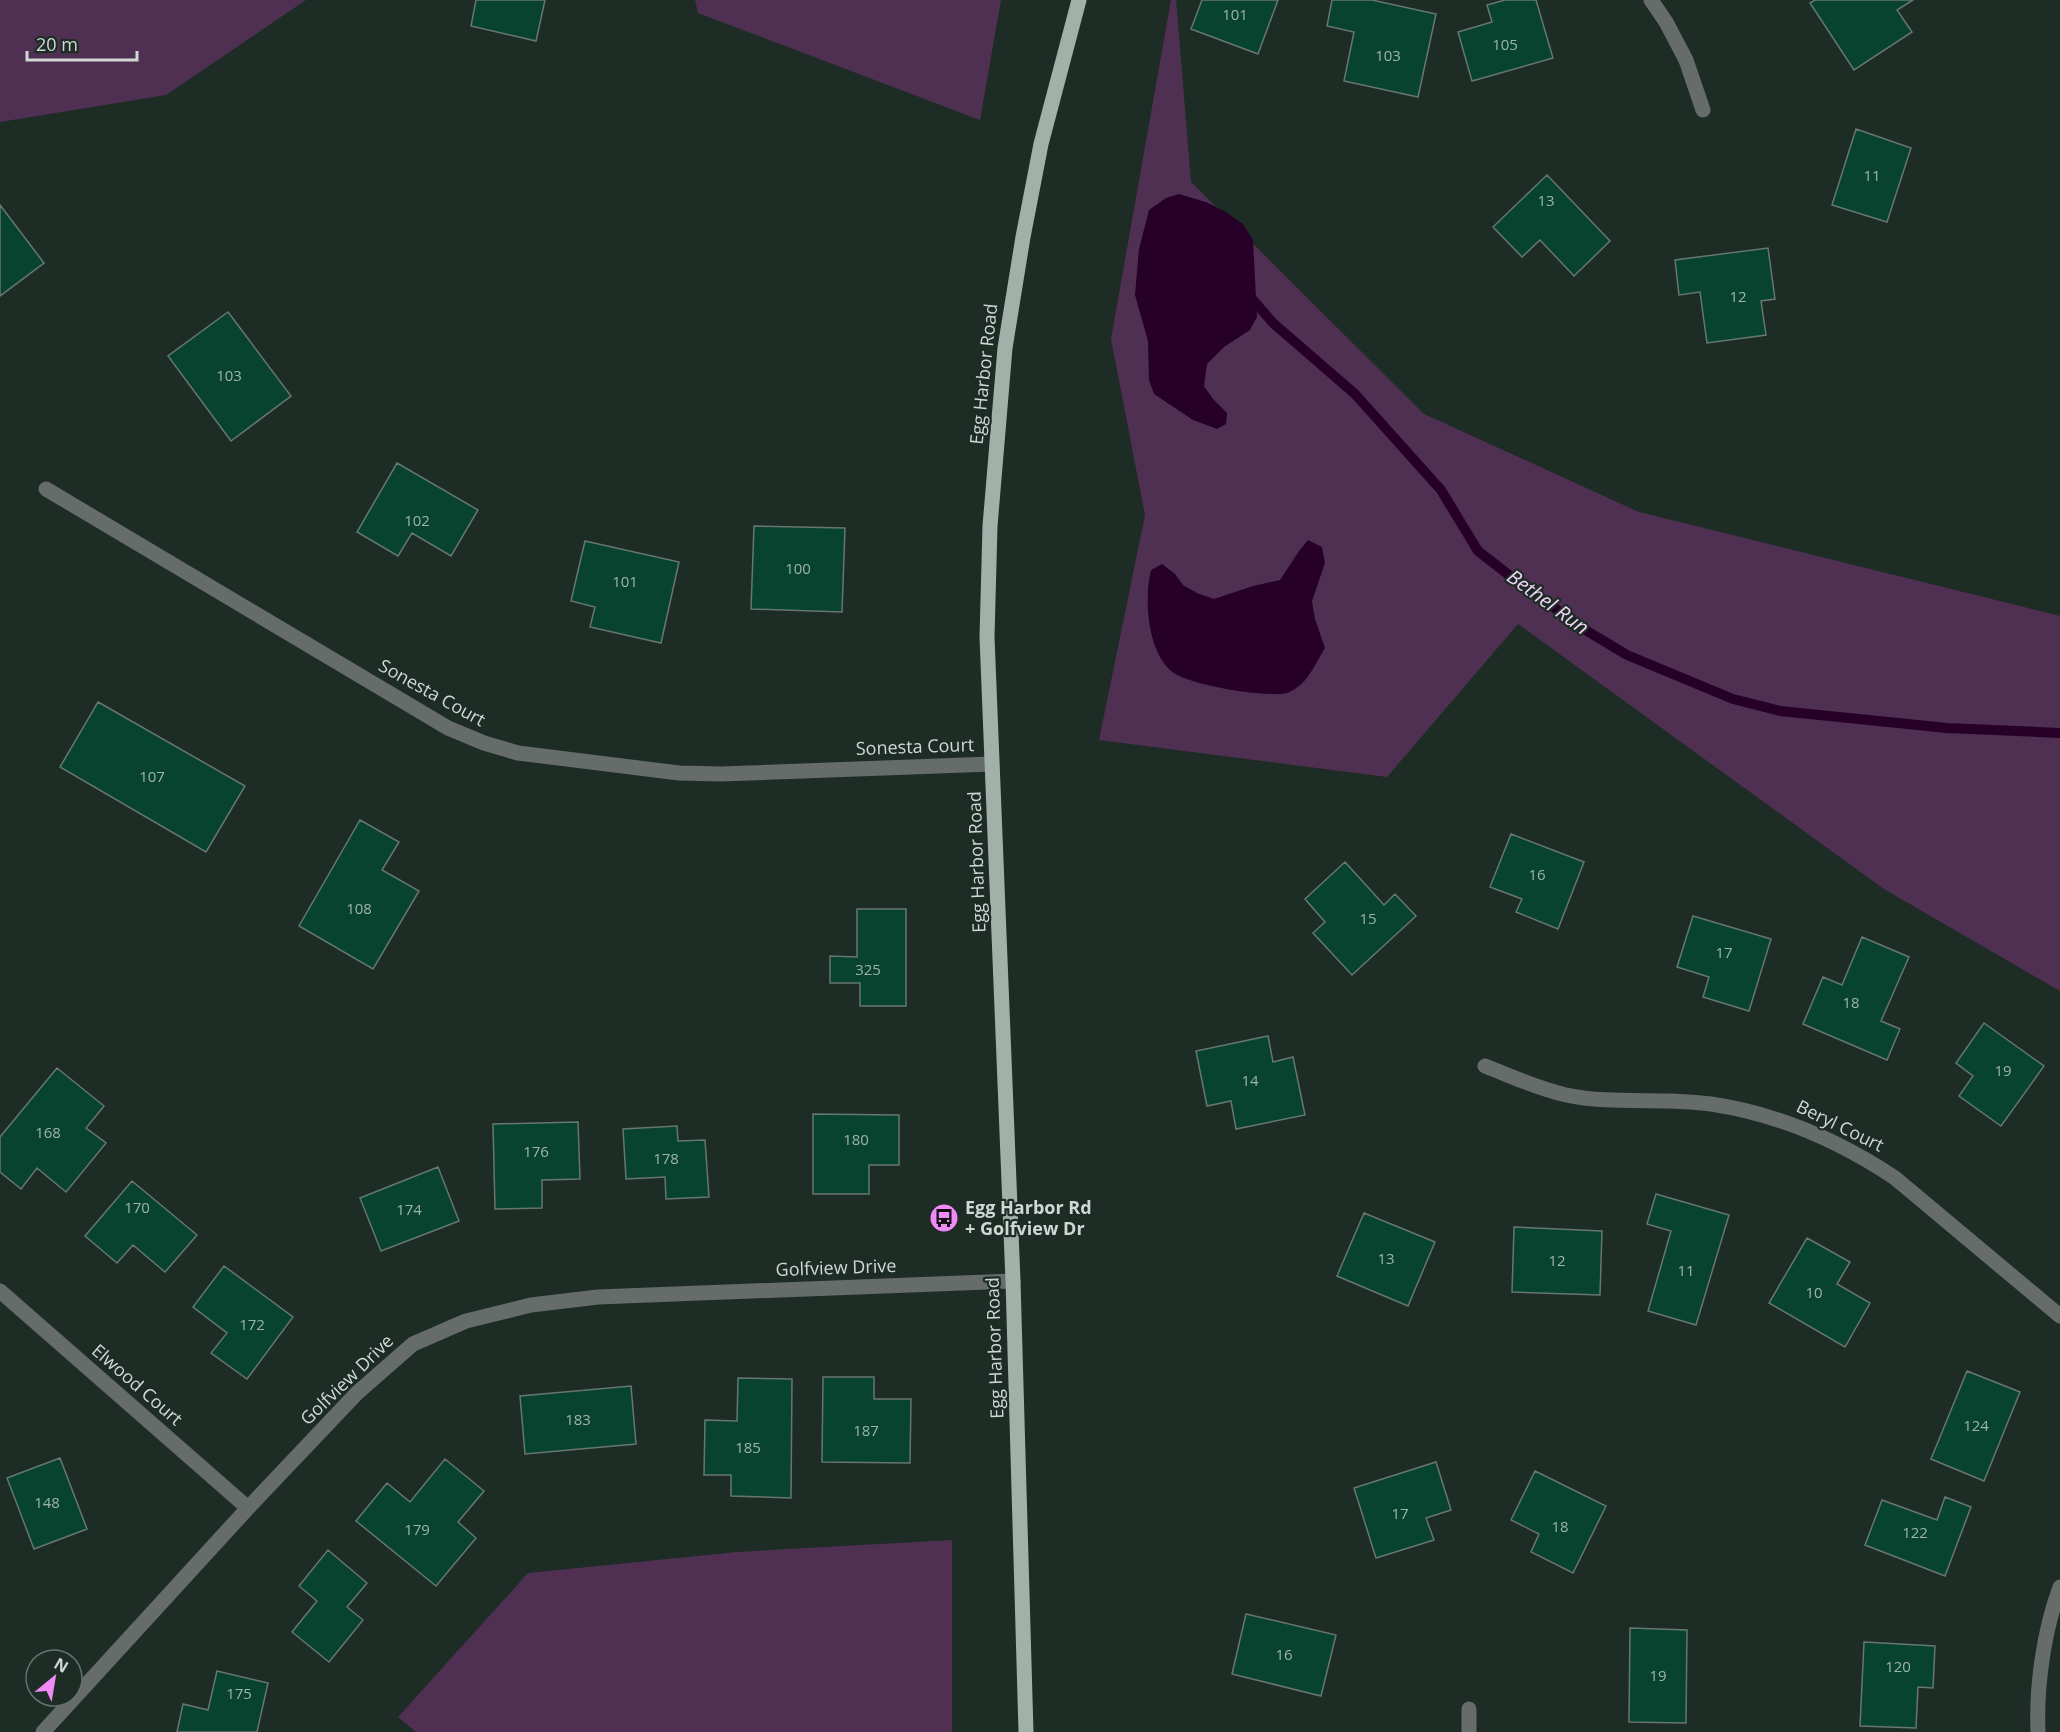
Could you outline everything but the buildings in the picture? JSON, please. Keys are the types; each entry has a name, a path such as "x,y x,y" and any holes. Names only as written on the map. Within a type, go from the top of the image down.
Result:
{"main road":[{"name":"Egg Harbor Road","path":"1026,1732 1013,1281 987,637 990,526 1005,348 1023,237 1041,144 1079,0"}],"street":[{"path":"1651,0 1666,22 1686,60 1702,110"},
{"name":"Sonesta Court","path":"46,489 448,728 484,744 518,753 679,773 721,774 992,764"},
{"name":"Beryl Court","path":"1485,1065 1537,1087 1566,1095 1598,1099 1710,1104 1765,1115 1814,1132 1871,1162 1895,1178 2060,1316"},
{"name":"Golfview Drive","path":"43,1732 248,1508 357,1393 412,1344 466,1321 531,1305 598,1297 1013,1281"},
{"name":"Elwood Court","path":"0,1291 248,1508"},
{"path":"2038,1732 2040,1674 2060,1587"},
{"path":"1469,1709 1469,1732"}],"shaded area":[{"path":"0,0 306,0 166,95 0,122"},
{"path":"695,0 1001,0 980,120 698,13"},
{"path":"1171,0 1176,0 1191,182 1424,414 1639,512 2060,616 2060,991 1884,889 1518,624 1387,777 1099,740 1145,515 1111,339"},
{"path":"1179,194 1206,202 1224,211 1243,224 1253,240 1257,317 1250,330 1224,347 1207,364 1204,386 1227,413 1226,424 1217,429 1193,420 1154,394 1149,380 1148,341 1135,295 1139,249 1149,210 1166,198"},
{"path":"1308,540 1322,547 1325,563 1312,601 1315,619 1325,648 1310,674 1300,685 1283,694 1252,693 1200,683 1183,678 1171,671 1157,650 1149,623 1148,595 1151,570 1162,564 1175,574 1183,585 1214,599 1280,580"},
{"path":"952,1540 952,1732 416,1732 398,1717 528,1573 737,1552"}],"waterway":[{"name":"Bethel Run","path":"1247,293 1273,323 1355,394 1441,490 1478,551 1587,631 1627,655 1733,699 1780,711 1947,728 2060,733"}],"place":[{"name":"Egg Harbor Rd + Golfview Dr","path":"944,1218"}]}
